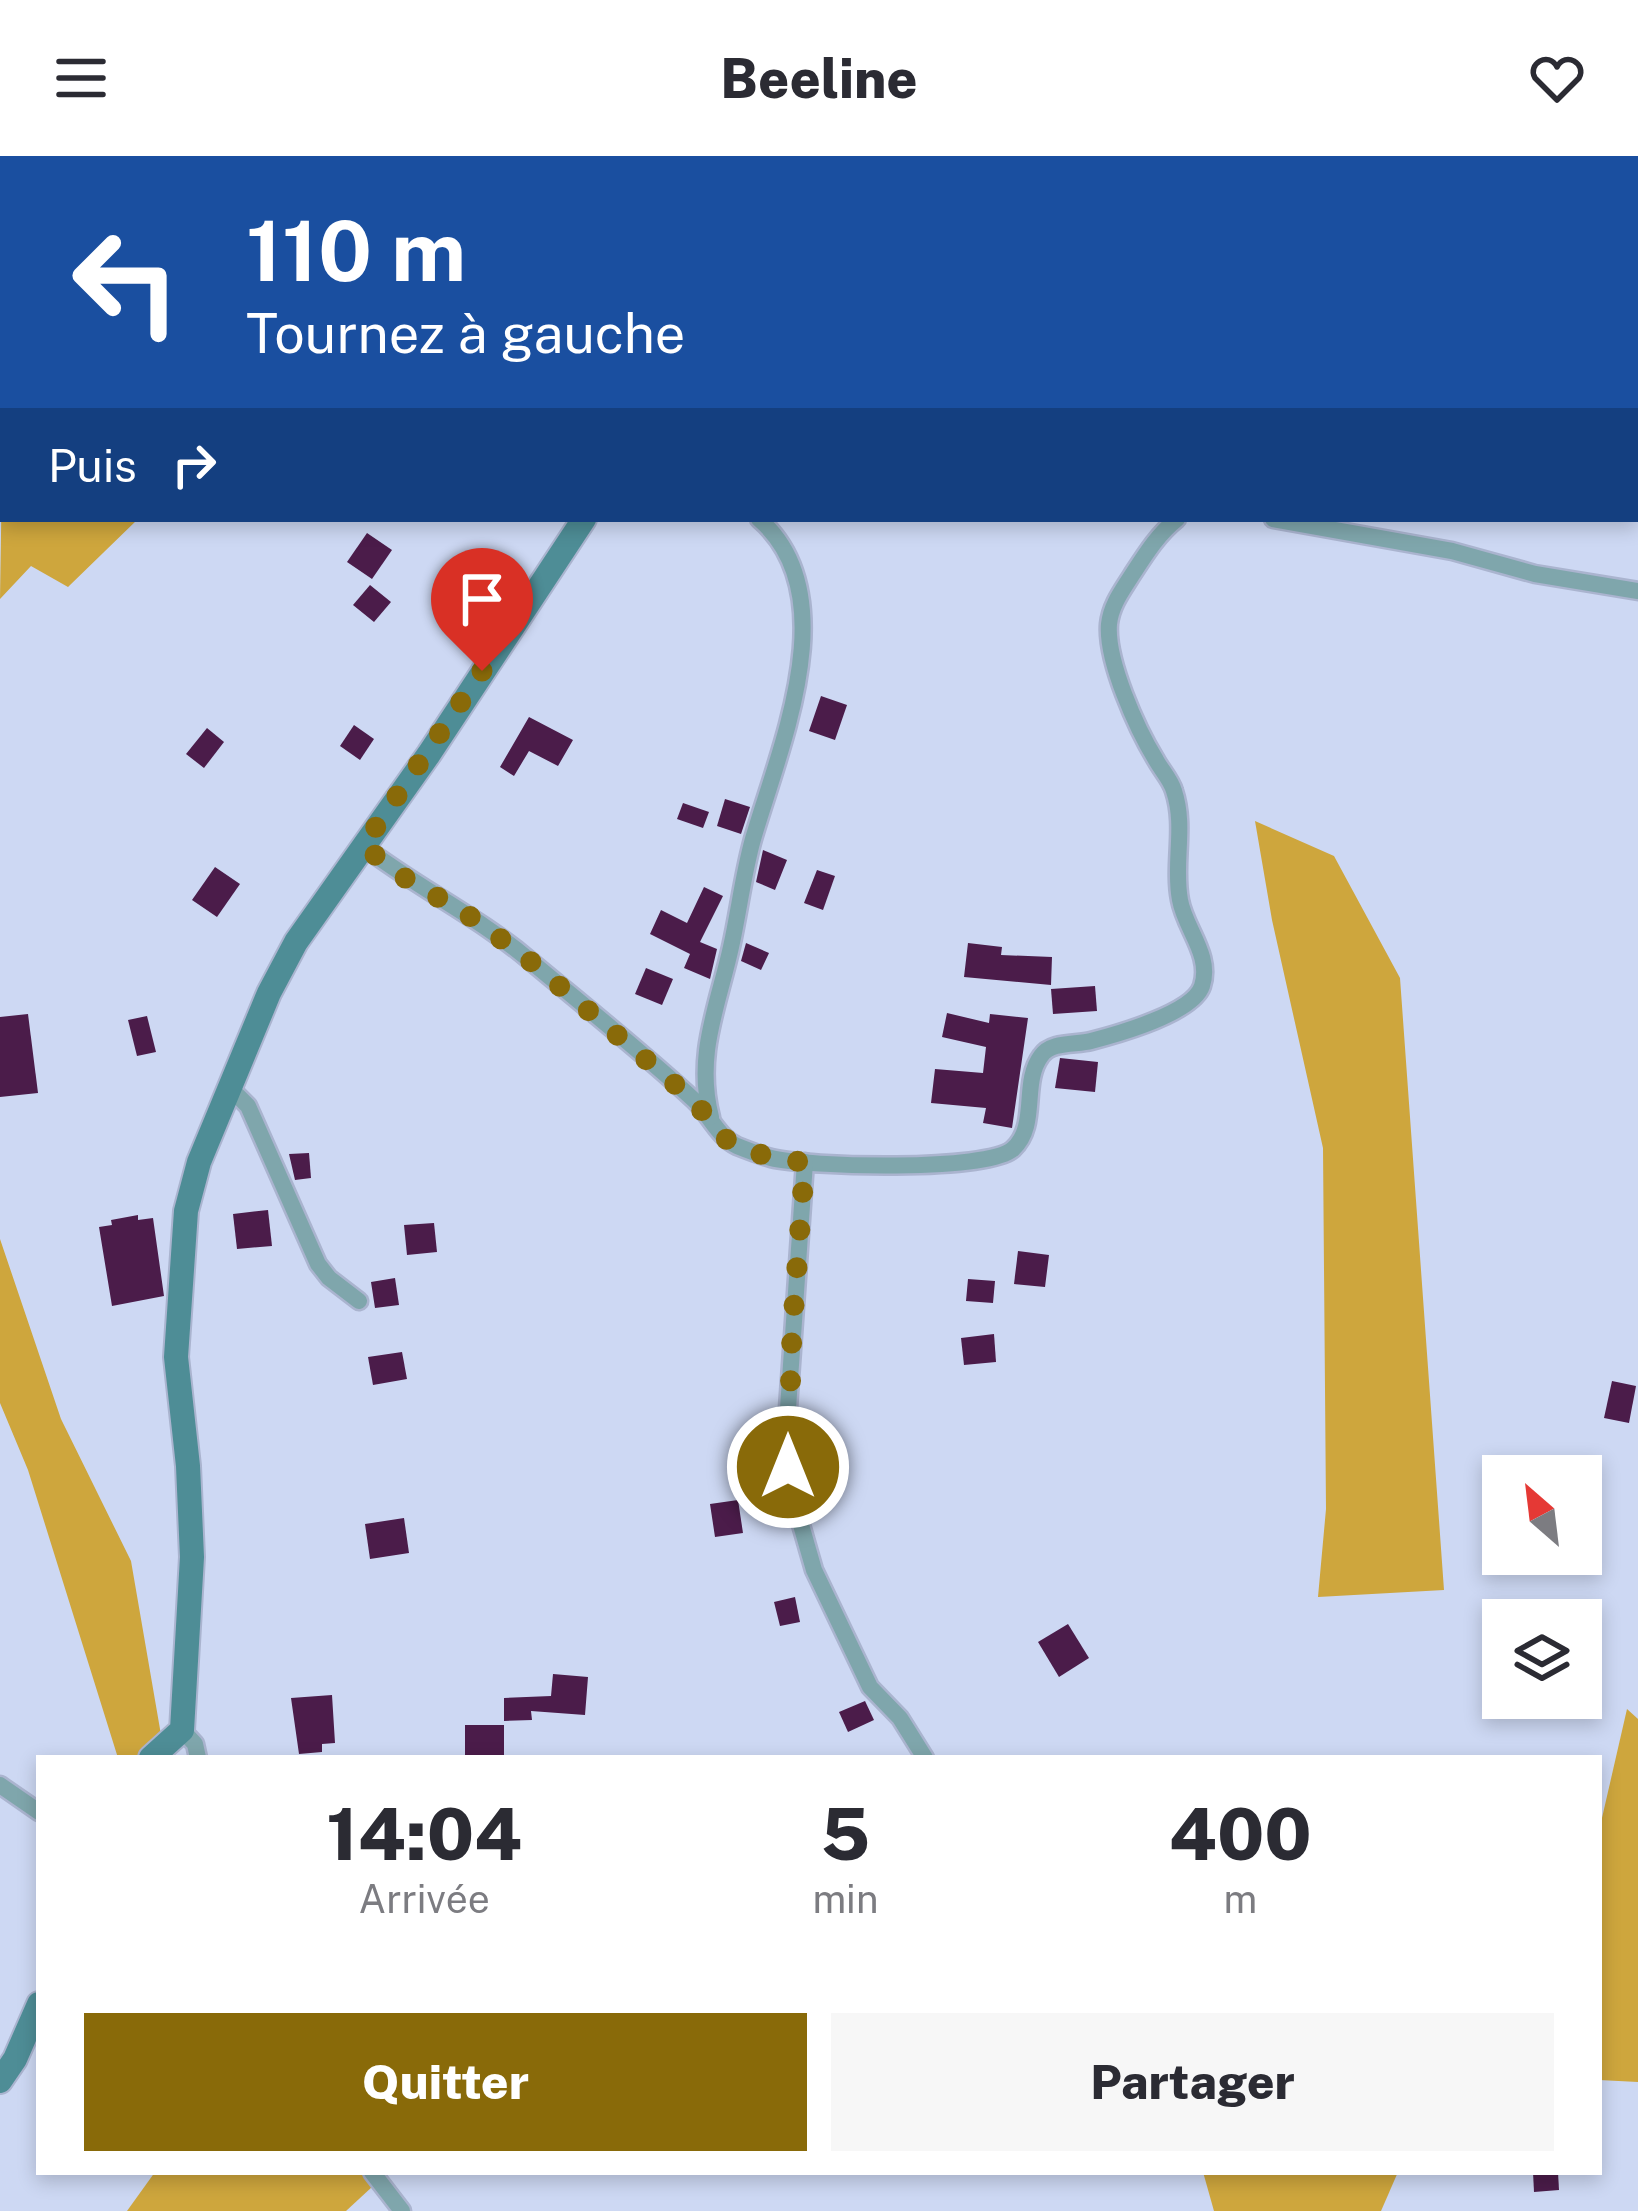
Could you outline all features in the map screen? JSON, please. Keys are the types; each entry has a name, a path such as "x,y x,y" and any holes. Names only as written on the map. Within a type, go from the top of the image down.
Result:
{"street":[{"path":"154,1755 182,1730 192,1557 176,1357 186,1210 199,1162 269,993 296,942 582,522"},
{"path":"762,522 782,545 798,585 800,668 795,704 743,875 730,950 706,1035 711,1117 718,1131 737,1146 772,1159 959,1165 1009,1153 1022,1138 1034,1073 1039,1057 1049,1048 1090,1042 1171,1014 1198,995 1205,972 1179,899 1180,820 1174,790 1140,730 1121,682 1109,630 1117,598 1150,547 1174,522"},
{"path":"1290,522 1638,591"},
{"path":"363,846 523,955 711,1117"},
{"path":"232,1090 248,1106 318,1264 359,1301"},
{"path":"805,1162 786,1437 793,1498 814,1570 870,1688 901,1718 923,1755"},
{"path":"182,1730 195,1744 197,1755"},
{"path":"0,1785 36,1810"},
{"path":"0,2081 36,2011"},
{"path":"374,2175 401,2211"}],"shaded area":[{"path":"1,522 135,522 68,587 31,566 0,599"},
{"path":"1255,821 1334,856 1400,978 1444,1590 1318,1597 1326,1509 1323,1148"},
{"path":"0,1239 61,1419 131,1561 164,1755 117,1755 28,1470 0,1403"},
{"path":"1627,1709 1638,1719 1638,2082 1602,2080 1602,1818"},
{"path":"153,2175 385,2175 346,2211 127,2211"},
{"path":"1204,2175 1397,2175 1381,2211 1214,2211"}],"building":[{"path":"367,533 392,550 372,579 347,562"},
{"path":"370,585 391,602 374,622 353,605"},
{"path":"821,696 847,705 835,740 809,731"},
{"path":"529,717 573,740 558,766 529,751 514,776 500,767"},
{"path":"354,725 374,739 360,760 340,746"},
{"path":"207,728 224,742 204,768 186,754"},
{"path":"725,799 750,807 741,834 717,826"},
{"path":"683,803 709,812 703,828 677,819"},
{"path":"763,850 787,860 775,890 756,882"},
{"path":"215,867 240,884 217,917 192,900"},
{"path":"817,870 835,876 823,910 804,903"},
{"path":"704,887 723,896 700,942 717,949 710,979 684,968 690,954 650,934 661,910 687,923"},
{"path":"746,943 769,953 761,970 741,961"},
{"path":"968,943 1002,947 1001,955 1052,957 1051,985 964,977"},
{"path":"646,968 673,979 662,1005 635,994"},
{"path":"1095,986 1097,1011 1053,1014 1051,989"},
{"path":"947,1013 989,1023 990,1014 1028,1018 1012,1128 983,1123 986,1108 931,1103 935,1069 983,1073 986,1047 942,1037"},
{"path":"28,1014 38,1093 0,1097 0,1017"},
{"path":"147,1016 156,1052 137,1056 128,1020"},
{"path":"1060,1058 1098,1062 1095,1092 1055,1088"},
{"path":"309,1153 311,1178 295,1180 289,1154"},
{"path":"268,1210 272,1246 237,1249 233,1214"},
{"path":"138,1215 138,1220 153,1218 164,1296 112,1306 99,1227"},
{"path":"434,1223 437,1252 407,1255 404,1225"},
{"path":"1018,1251 1049,1255 1045,1287 1014,1284"},
{"path":"395,1278 399,1305 375,1308 371,1282"},
{"path":"968,1279 995,1281 993,1303 966,1301"},
{"path":"994,1334 996,1362 964,1365 961,1338"},
{"path":"402,1352 407,1379 373,1385 368,1357"},
{"path":"1612,1381 1636,1386 1629,1423 1604,1418"},
{"path":"738,1500 743,1533 715,1537 710,1504"},
{"path":"404,1518 409,1553 370,1559 365,1524"},
{"path":"795,1597 800,1622 780,1626 774,1602"},
{"path":"1068,1624 1089,1658 1059,1677 1038,1642"},
{"path":"553,1674 588,1677 585,1715 531,1711 532,1720 504,1721 504,1698 551,1696"},
{"path":"332,1695 335,1743 322,1744 322,1752 299,1754 291,1698"},
{"path":"865,1701 874,1720 848,1732 839,1712"},
{"path":"465,1725 504,1725 504,1755 465,1755"},
{"path":"1533,2175 1558,2175 1559,2190 1534,2192"}],"route":[{"path":"482,671 363,846 523,955 691,1098 727,1140 772,1159 805,1162 786,1437 788,1467"}]}
